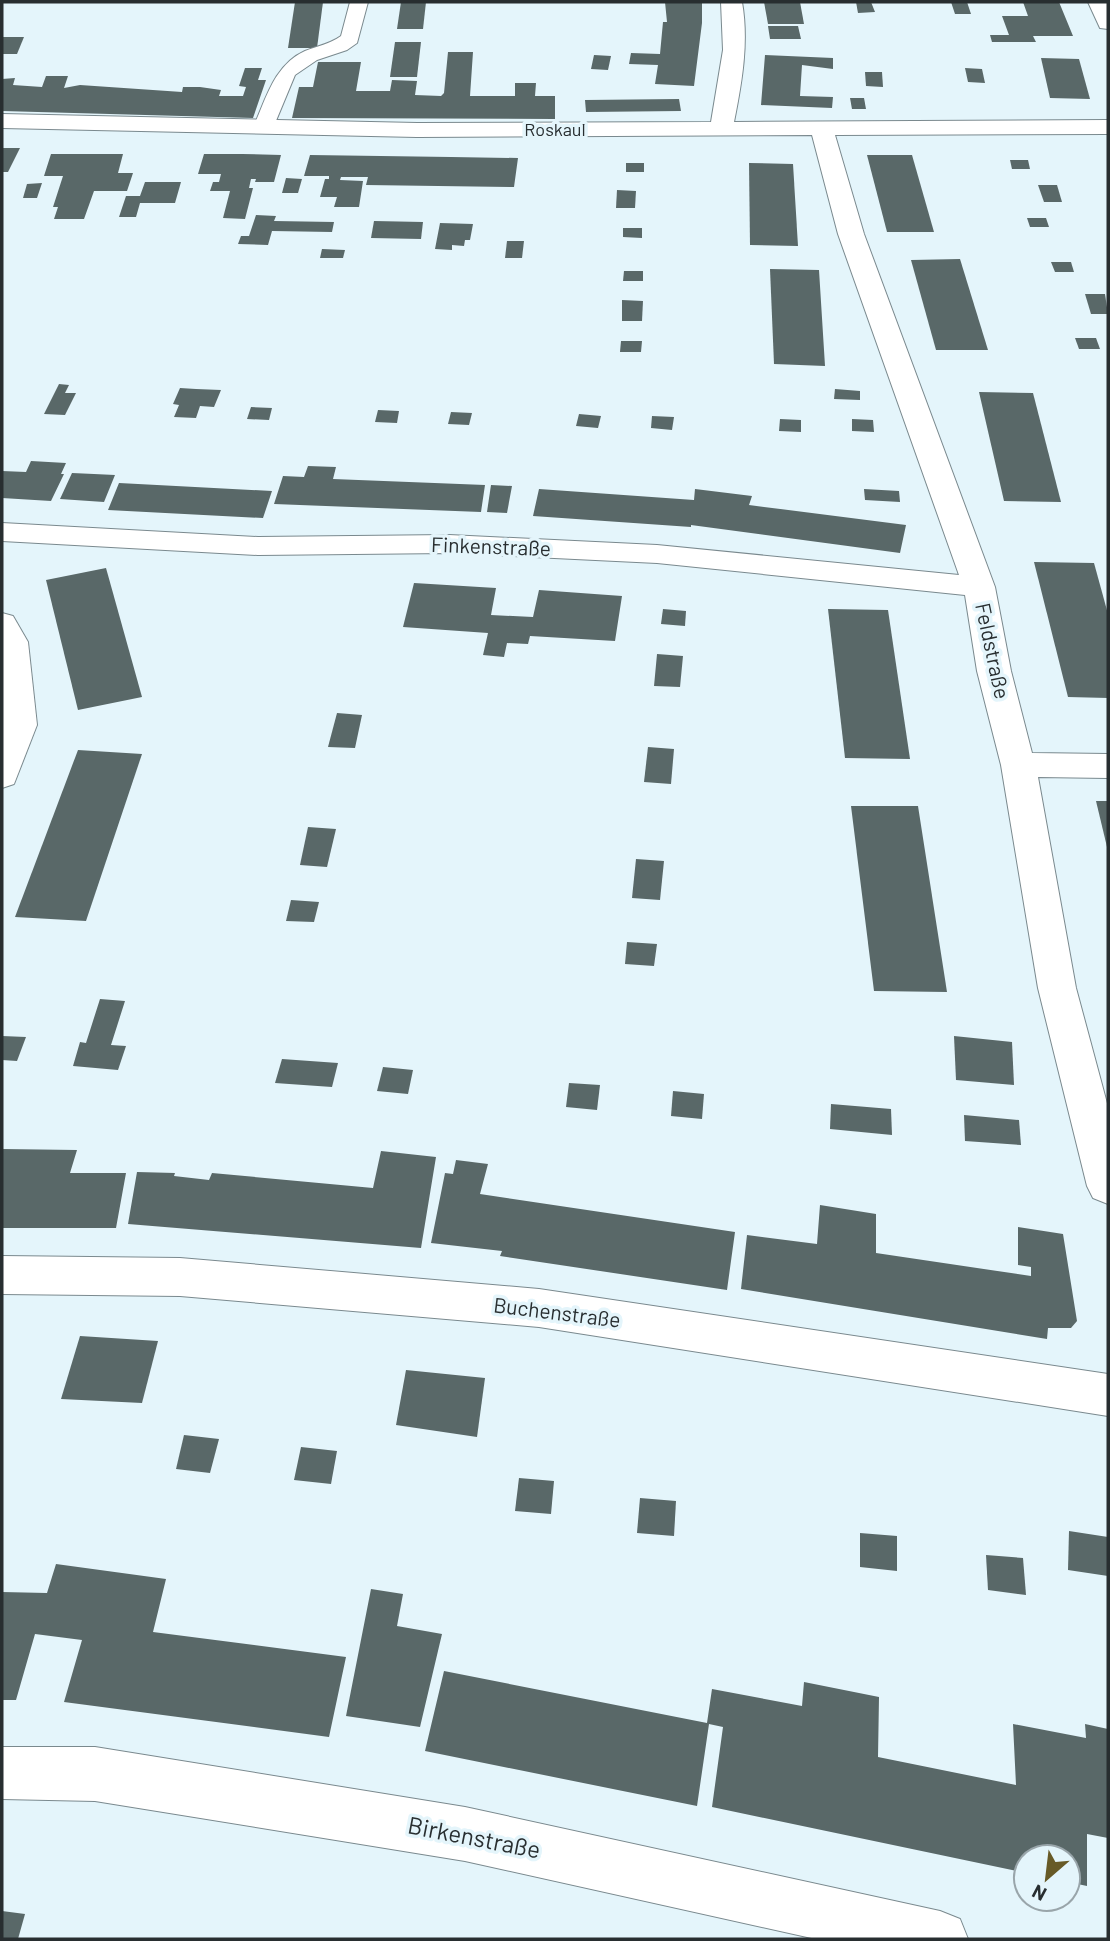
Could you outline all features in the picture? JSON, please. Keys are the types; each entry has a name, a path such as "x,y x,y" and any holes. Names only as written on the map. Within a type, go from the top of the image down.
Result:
{"street":[{"path":"721,129 731,83 736,26 732,2"},
{"path":"1098,2 1108,23"},
{"name":"Roskaul","path":"2,121 263,128 822,130 1108,127"},
{"name":"Feldstraße","path":"822,130 851,234 979,587 994,671 1018,765 1056,988 1108,1186"},
{"name":"Finkenstraße","path":"2,532 258,546 449,544 657,554 979,587"},
{"path":"2,623 12,642 20,725 2,776"},
{"path":"1018,765 1108,766"},
{"name":"Buchenstraße","path":"2,1275 180,1277 539,1308 1108,1395"},
{"name":"Birkenstraße","path":"2,1773 95,1774 465,1834 940,1939"}],"lane":[{"path":"263,128 286,72 310,56 340,46 350,39 359,2"}],"building":[{"path":"295,2 323,2 317,48 288,48"},
{"path":"401,2 426,2 423,29 397,29"},
{"path":"665,2 702,2 694,86 655,84 658,65 629,64 631,53 660,54 663,22 667,22"},
{"path":"764,2 800,2 804,24 768,24"},
{"path":"856,2 871,2 875,12 858,13"},
{"path":"951,2 967,2 971,14 955,14"},
{"path":"1023,2 1059,2 1073,36 1033,36 1036,42 992,42 990,35 1009,35 1002,16 1028,16"},
{"path":"768,26 798,26 801,39 770,39"},
{"path":"2,37 24,37 17,54 2,54"},
{"path":"395,42 421,42 417,77 390,77"},
{"path":"448,52 473,52 470,96 515,96 515,83 536,83 535,96 555,96 555,119 292,118 299,87 313,87 318,62 361,62 356,91 390,91 392,80 417,81 415,95 441,96 444,93"},
{"path":"594,55 611,56 608,70 591,69"},
{"path":"765,55 833,58 833,69 802,65 800,96 833,97 832,108 761,105"},
{"path":"1041,58 1079,59 1090,99 1050,98"},
{"path":"245,68 262,68 258,80 266,80 253,118 2,111 2,79 15,78 13,85 42,87 46,76 68,76 64,88 80,85 182,92 183,87 200,87 221,90 219,96 243,96 246,87 239,86"},
{"path":"965,68 982,69 985,83 968,82"},
{"path":"865,72 882,72 883,87 866,86"},
{"path":"850,98 864,98 866,109 852,109"},
{"path":"679,99 681,111 586,112 585,100"},
{"path":"2,148 20,148 8,172 2,172"},
{"path":"51,154 123,154 118,173 133,173 127,191 94,191 84,219 54,219 58,207 53,207 63,176 44,176"},
{"path":"204,154 281,155 274,182 255,182 256,179 251,179 249,188 253,188 245,219 223,218 230,191 210,191 213,182 219,182 221,174 198,174"},
{"path":"310,155 518,158 514,187 366,185 368,177 341,177 340,180 363,181 359,207 334,207 337,197 320,197 325,179 329,179 329,176 304,176"},
{"path":"867,155 912,155 934,232 887,232"},
{"path":"1010,160 1028,160 1030,169 1012,169"},
{"path":"626,163 644,163 644,172 626,172"},
{"path":"749,163 793,164 798,246 750,245"},
{"path":"286,178 302,179 298,193 282,193"},
{"path":"145,182 181,182 175,203 140,203 136,217 119,217 126,196 140,196"},
{"path":"42,183 37,198 23,198 27,184"},
{"path":"1038,185 1057,185 1062,202 1044,202"},
{"path":"617,190 636,191 635,208 616,208"},
{"path":"256,215 276,216 274,221 334,222 332,232 272,231 268,245 238,244 241,236 249,236"},
{"path":"1027,218 1046,218 1049,227 1030,227"},
{"path":"374,221 423,222 421,239 371,238"},
{"path":"440,223 473,224 470,240 465,240 464,246 452,245 452,250 435,249"},
{"path":"623,228 642,228 642,238 623,237"},
{"path":"507,241 524,241 522,258 505,258"},
{"path":"322,249 345,250 343,258 320,258"},
{"path":"960,259 988,350 936,350 911,260"},
{"path":"1051,262 1071,262 1074,272 1055,272"},
{"path":"770,269 819,270 825,366 774,364"},
{"path":"624,271 643,271 643,281 623,281"},
{"path":"1085,294 1105,294 1108,314 1091,314"},
{"path":"622,300 643,301 642,321 622,321"},
{"path":"1075,338 1096,338 1100,349 1079,349"},
{"path":"621,341 642,341 641,352 620,352"},
{"path":"59,384 69,385 65,393 76,393 65,415 44,414"},
{"path":"180,388 221,390 214,407 200,406 196,418 174,417 179,405 173,404"},
{"path":"835,389 860,391 860,400 834,399"},
{"path":"979,392 1033,393 1061,502 1004,501"},
{"path":"251,407 272,408 269,420 247,419"},
{"path":"378,410 399,411 397,423 375,422"},
{"path":"451,412 472,413 469,425 448,424"},
{"path":"579,414 601,416 598,428 576,426"},
{"path":"652,416 674,417 672,430 651,428"},
{"path":"780,419 801,420 801,432 779,431"},
{"path":"852,419 873,420 874,432 852,431"},
{"path":"31,461 66,463 61,474 64,474 51,501 2,498 2,471 26,472"},
{"path":"308,466 336,467 333,479 485,485 481,512 274,504 283,476 304,477"},
{"path":"72,473 115,475 104,502 60,499"},
{"path":"119,483 272,491 263,518 108,510"},
{"path":"491,485 512,486 507,513 487,512"},
{"path":"539,489 694,500 695,489 752,496 749,505 906,525 900,553 691,525 533,516"},
{"path":"864,489 899,491 900,502 865,500"},
{"path":"1034,562 1094,563 1108,614 1108,698 1068,697"},
{"path":"106,568 142,697 78,710 46,580"},
{"path":"414,583 496,588 491,615 533,617 539,590 622,596 615,641 530,636 528,644 507,643 504,657 483,655 488,633 403,627"},
{"path":"663,609 686,611 685,626 661,624"},
{"path":"828,609 888,610 910,759 845,758"},
{"path":"657,654 683,656 680,687 654,686"},
{"path":"337,713 362,715 355,748 328,747"},
{"path":"648,747 674,749 671,784 644,782"},
{"path":"78,750 142,754 86,921 15,917"},
{"path":"1096,801 1108,801 1108,847 1107,847"},
{"path":"851,806 918,806 947,992 874,991"},
{"path":"308,827 336,829 327,867 300,865"},
{"path":"636,859 664,861 660,900 632,898"},
{"path":"291,900 319,902 314,922 286,921"},
{"path":"627,942 657,944 654,966 625,964"},
{"path":"100,999 125,1001 111,1045 126,1046 118,1070 73,1066 80,1042 86,1043"},
{"path":"2,1036 26,1037 17,1061 2,1060"},
{"path":"954,1036 1012,1042 1014,1085 956,1080"},
{"path":"282,1059 338,1063 332,1087 275,1083"},
{"path":"383,1067 413,1070 408,1094 377,1091"},
{"path":"569,1083 600,1085 597,1110 566,1107"},
{"path":"673,1091 704,1094 702,1119 671,1116"},
{"path":"831,1104 891,1109 892,1135 830,1129"},
{"path":"964,1115 1019,1120 1021,1145 965,1141"},
{"path":"2,1149 77,1150 70,1173 126,1173 116,1228 2,1228"},
{"path":"381,1151 436,1157 421,1248 128,1224 137,1172 175,1173 174,1176 209,1180 212,1173 373,1188"},
{"path":"456,1160 488,1164 480,1194 735,1232 727,1290 500,1256 502,1251 431,1243 445,1173 453,1174"},
{"path":"820,1205 876,1214 876,1253 1031,1276 1031,1267 1018,1265 1018,1227 1063,1234 1077,1321 1071,1328 1048,1328 1047,1339 741,1289 747,1235 817,1244"},
{"path":"80,1336 158,1341 142,1403 61,1399"},
{"path":"406,1370 485,1378 477,1437 396,1425"},
{"path":"184,1435 219,1439 210,1473 176,1469"},
{"path":"301,1447 337,1451 331,1484 294,1480"},
{"path":"519,1478 554,1481 551,1514 515,1511"},
{"path":"640,1498 676,1501 674,1536 637,1533"},
{"path":"1069,1531 1108,1537 1108,1576 1068,1570"},
{"path":"860,1533 897,1536 897,1571 860,1567"},
{"path":"986,1555 1023,1558 1026,1595 988,1590"},
{"path":"56,1564 166,1579 153,1632 346,1657 329,1737 64,1702 82,1640 35,1634 16,1700 2,1700 2,1592 47,1593"},
{"path":"371,1589 403,1594 397,1626 442,1634 420,1727 346,1716"},
{"path":"444,1671 707,1723 712,1689 802,1706 804,1682 879,1697 878,1757 1016,1785 1013,1724 1086,1738 1085,1724 1108,1729 1108,1838 1087,1834 1087,1886 1082,1885 1082,1843 1012,1843 1012,1870 712,1807 723,1727 709,1724 697,1806 425,1751"},
{"path":"2,1911 25,1914 18,1939 2,1939"}]}
